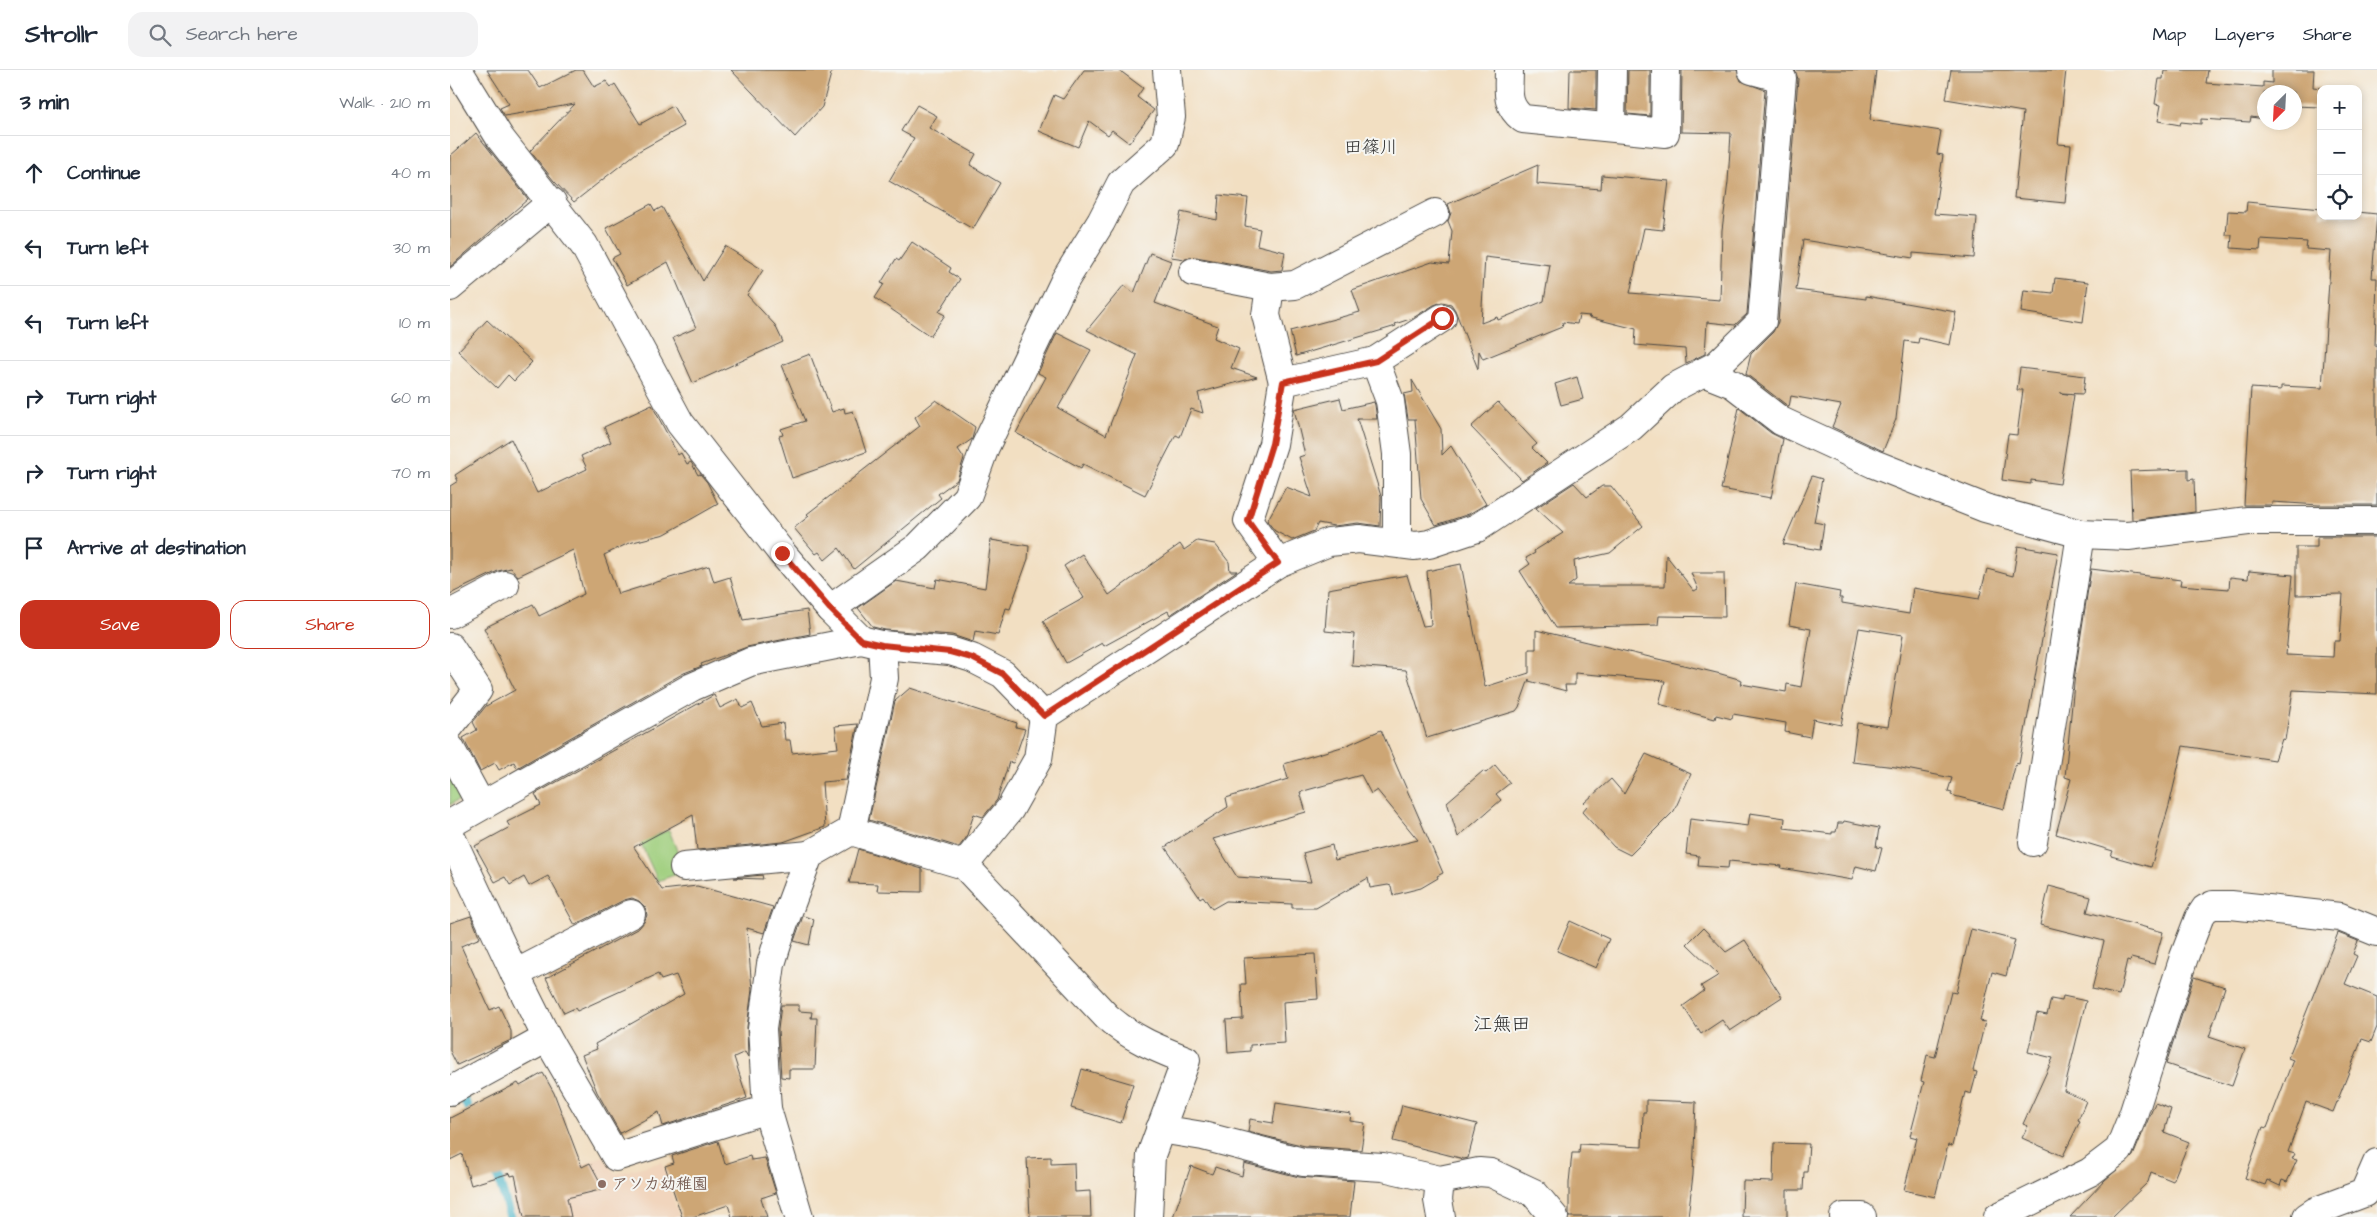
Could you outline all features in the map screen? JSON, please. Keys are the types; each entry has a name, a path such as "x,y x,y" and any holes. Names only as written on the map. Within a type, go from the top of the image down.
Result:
{"street":[{"path":"458,70 500,138 584,245 680,423 782,553 830,609 872,643 884,678 851,831"},
{"path":"830,609 918,547 967,497 985,447 1065,280 1101,222 1122,183 1164,144 1171,116 1168,70"},
{"path":"1509,70 1508,99 1514,112 1523,119 1665,133 1666,70"},
{"path":"1611,127 1612,70"},
{"path":"964,865 1010,809 1038,759 1044,716 1278,563 1329,542 1359,539 1415,546 1429,544 1477,528 1631,427 1673,388 1717,365 1762,321 1782,78 1752,70"},
{"path":"450,286 552,202"},
{"path":"1193,272 1270,287 1295,285 1436,213"},
{"path":"1270,287 1266,315 1283,382 1272,444 1248,521 1278,563"},
{"path":"1283,382 1376,361 1442,318"},
{"path":"1376,361 1390,400 1397,454 1397,543"},
{"path":"1703,372 1733,384 1781,421 1874,464 1985,508 2081,534 2128,536 2248,521 2377,521"},
{"path":"2033,842 2081,534"},
{"path":"450,614 505,585"},
{"path":"450,824 692,688 750,662 872,643 950,652 972,658 1003,674 1044,716"},
{"path":"450,646 478,690 450,726"},
{"path":"450,748 481,805"},
{"path":"684,867 809,855 851,831 964,865 1107,1017 1124,1032 1139,1041 1186,1060 1151,1155 1148,1217"},
{"path":"450,835 547,1038 616,1157 767,1109"},
{"path":"799,1217 767,1109 762,1029 771,964 783,924 809,855"},
{"path":"1998,1217 2090,1172 2119,1150 2133,1115 2184,957 2199,918 2205,909 2213,905 2231,905 2340,917 2377,932"},
{"path":"515,974 631,914"},
{"path":"450,1092 547,1038"},
{"path":"1160,1129 1203,1136 1303,1162 1383,1167 1440,1180 1479,1172 1491,1173 1534,1193 1554,1217"},
{"path":"2313,1215 2364,1194 2377,1163"},
{"path":"1440,1180 1438,1200 1441,1217"},
{"path":"1844,1217 1862,1217"}],"shaded area":[{"name":"アソカ幼稚園","path":"603,1156 615,1174 662,1162 679,1217 516,1217 511,1194"}],"green space":[{"path":"450,776 463,797 450,805"},
{"path":"669,830 685,871 658,881 640,842"}],"building":[{"path":"487,70 528,70 540,88 576,70 583,70 594,87 606,81 611,87 615,84 640,124 673,106 684,126 639,151 574,202 530,151 575,104 505,116 500,108 509,104"},
{"path":"731,70 832,70 822,107 795,137"},
{"path":"1084,70 1119,70 1143,88 1137,97 1154,110 1129,143 1112,130 1108,135 1089,121 1078,147 1039,131 1054,95 1063,99"},
{"path":"1570,70 1596,70 1596,110 1569,108"},
{"path":"1628,70 1650,70 1650,116 1627,114"},
{"path":"1682,70 1737,70 1741,81 1765,90 1747,314 1735,325 1707,322 1705,354 1686,363 1685,349 1635,345 1636,329 1588,317 1590,316 1579,315 1577,324 1563,322 1562,327 1483,359 1479,351 1478,369 1455,310 1451,304 1442,302 1413,318 1395,324 1396,326 1296,356 1290,331 1360,312 1352,290 1432,262 1449,264 1452,231 1448,221 1451,213 1448,204 1538,165 1537,184 1601,189 1602,175 1669,181 1663,230 1644,228 1630,293 1720,300 1722,230 1728,182 1731,133 1681,132","holes":["1485,257 1550,265 1544,301 1498,320 1497,317 1481,323"]},
{"path":"1795,70 1876,70 1870,120 1941,131 1937,154 1943,155 1934,214 1977,217 1974,258 1913,253 1913,258 1803,240 1796,290 1866,299 1866,296 1956,312 1950,345 1919,338 1918,343 1905,341 1896,419 1883,451 1832,427 1841,405 1791,396 1789,407 1746,374 1751,354 1773,332 1778,322 1798,79"},
{"path":"1951,70 2066,70 2058,144 2071,145 2065,203 2014,198 2023,112 1946,99"},
{"path":"2164,70 2208,70 2206,83 2257,87 2257,118 2251,117 2250,122 2201,119 2201,124 2181,122 2180,125 2158,121 2161,105 2155,104 2159,79 2163,79"},
{"path":"2272,70 2314,70 2313,87 2317,88 2317,107 2302,106 2302,85 2263,85 2263,82 2272,83"},
{"path":"917,105 937,116 929,128 976,154 970,165 1000,183 973,229 889,181 914,138 901,131"},
{"path":"476,133 528,199 450,267 450,156"},
{"path":"1219,195 1248,198 1245,226 1260,229 1257,245 1285,252 1282,270 1271,271 1196,257 1185,259 1171,257 1181,212 1217,220"},
{"path":"2247,202 2317,209 2317,220 2362,220 2362,212 2377,214 2372,278 2377,278 2375,346 2377,346 2377,505 2319,505 2272,502 2272,505 2244,505 2251,388 2281,390 2281,386 2322,388 2331,251 2306,249 2307,242 2261,239 2260,250 2231,248 2232,235 2226,235 2228,211 2246,212"},
{"path":"651,204 655,211 662,207 703,281 725,246 763,270 747,295 775,325 783,342 693,383 673,338 696,328 668,262 627,285 612,258 620,254 606,228"},
{"path":"912,242 951,268 949,272 960,279 939,312 945,315 930,336 875,298 884,284 881,283 896,259 899,261"},
{"path":"1150,253 1171,261 1155,303 1218,326 1214,338 1239,349 1231,368 1257,377 1198,393 1203,413 1191,409 1180,437 1176,435 1145,495 1083,464 1081,468 1016,433 1046,377 1038,373 1057,333 1091,350 1058,408 1106,435 1137,355 1087,330 1124,285 1134,293"},
{"path":"2055,278 2088,282 2083,322 2021,312 2024,290 2053,293"},
{"path":"487,320 532,362 514,381 508,375 497,388 458,351"},
{"path":"810,354 832,412 844,408 845,413 853,411 866,452 792,478 779,436 783,435 781,429 805,421 782,365"},
{"path":"2020,368 2085,376 2083,394 2060,393 2074,395 2060,484 2031,480 2031,484 2002,480 2008,434 2017,435 2023,390 2017,390"},
{"path":"1577,377 1583,399 1561,405 1555,384"},
{"path":"1412,380 1441,429 1442,455 1451,446 1486,504 1469,514 1436,525 1421,499 1415,419 1408,419 1404,394 1413,392"},
{"path":"1340,398 1343,409 1374,402 1375,405 1377,419 1357,419 1381,496 1380,526 1358,523 1334,526 1318,523 1314,531 1292,540 1275,531 1267,521 1286,487 1312,497 1299,457 1305,455 1294,409"},
{"path":"936,400 975,427 972,439 958,449 964,458 957,480 938,494 941,498 854,569 839,548 825,560 819,552 816,554 794,528 809,516 807,514 920,426 915,417"},
{"path":"1498,402 1537,444 1532,448 1547,463 1522,480 1471,427"},
{"path":"652,405 678,455 681,453 687,464 691,462 698,475 700,474 707,482 718,504 665,534 629,543 604,555 618,594 709,566 714,582 730,577 743,620 807,610 810,634 747,647 701,664 702,666 684,673 517,768 514,762 499,770 495,763 480,771 463,738 477,730 473,722 486,706 515,690 484,628 533,604 539,616 584,594 573,550 518,576 511,568 498,571 450,594 450,486 458,481 455,475 511,439 537,493 587,469 581,456 611,442 604,427"},
{"path":"1739,408 1771,433 1783,439 1771,498 1721,489"},
{"path":"2188,469 2188,480 2194,479 2195,512 2132,520 2130,471"},
{"path":"1812,476 1822,479 1814,522 1824,524 1820,550 1783,544"},
{"path":"1574,483 1587,497 1602,486 1611,486 1643,526 1610,553 1574,561 1576,580 1568,586 1665,586 1666,555 1694,591 1698,589 1691,573 1724,573 1725,617 1659,616 1658,625 1556,628 1520,571 1530,564 1526,558 1563,533 1536,508"},
{"path":"2317,537 2377,537 2377,694 2293,690 2285,740 2282,739 2275,760 2183,746 2169,806 2151,867 2111,856 2113,851 2056,834 2071,779 2065,777 2075,673 2091,569 2181,580 2180,585 2229,589 2230,577 2248,579 2249,571 2293,575 2286,655 2333,657 2334,641 2340,641 2343,594 2296,595 2296,547 2317,547"},
{"path":"991,540 1029,546 1028,559 1010,609 1006,608 998,635 975,631 973,642 952,635 885,630 873,627 858,608 896,581 935,588 937,579 985,588"},
{"path":"1197,541 1215,544 1229,562 1230,571 1237,571 1170,615 1168,611 1104,646 1102,643 1066,663 1043,621 1084,598 1064,566 1082,554 1109,595 1180,544 1184,550"},
{"path":"2018,546 2058,553 2019,764 2016,763 2004,809 1951,795 1952,792 1948,791 1952,778 1896,767 1852,762 1857,723 1888,727 1903,635 1859,628 1841,725 1813,719 1810,737 1785,732 1786,723 1733,714 1732,719 1716,715 1715,719 1659,704 1665,681 1575,673 1575,685 1565,685 1566,691 1529,681 1529,679 1516,711 1427,738 1406,670 1352,666 1354,634 1325,631 1328,589 1407,575 1423,626 1431,625 1427,571 1461,564 1485,687 1529,673 1529,649 1536,649 1536,630 1721,674 1742,680 1741,684 1786,692 1787,684 1801,687 1811,629 1789,625 1796,584 1840,592 1839,598 1842,598 1842,603 1909,614 1913,588 1979,599 1987,569 2013,576"},
{"path":"910,688 1017,723 1016,727 1025,729 1013,763 1009,762 997,800 983,817 974,814 966,838 959,847 869,820 895,701"},
{"path":"714,695 720,708 738,699 742,708 752,703 762,726 783,723 785,740 790,740 792,753 838,748 835,726 858,724 846,780 822,782 825,827 783,842 697,850 693,815 634,847 662,890 697,886 773,907 764,933 747,928 752,990 747,1027 748,1057 745,1052 734,1057 747,1098 663,1126 659,1112 620,1133 597,1092 582,1055 597,1049 595,1044 684,994 676,975 661,980 658,974 577,1011 575,1008 564,1013 546,978 639,928 647,915 645,907 639,901 632,898 624,900 575,925 548,876 529,886 524,877 510,885 505,877 495,882 475,846 510,827 507,822 541,805 535,794"},
{"path":"1381,730 1443,873 1421,888 1393,895 1391,886 1388,885 1370,888 1368,878 1316,908 1292,908 1292,904 1226,901 1212,909 1203,896 1200,898 1165,847 1228,807 1226,798 1288,779 1284,764 1345,746","holes":["1361,775 1371,794 1377,790 1418,840 1335,860 1332,845 1303,853 1311,882 1237,877 1213,839 1306,812 1300,792"]},
{"path":"1646,754 1691,774 1674,811 1630,855 1614,847 1582,812 1587,806 1584,803 1611,779 1624,794"},
{"path":"1495,765 1510,783 1496,794 1501,800 1458,837 1447,802 1483,771 1486,773"},
{"path":"1750,813 1785,818 1784,828 1832,834 1832,832 1836,832 1838,823 1843,823 1844,821 1879,828 1876,847 1882,848 1876,871 1856,866 1852,880 1781,868 1782,866 1729,861 1728,868 1698,866 1699,856 1686,854 1690,819 1748,826"},
{"path":"858,849 922,869 922,892 877,891 878,884 849,883"},
{"path":"762,875 763,879 734,878"},
{"path":"2049,886 2091,897 2087,912 2163,932 2154,964 2131,958 2130,961 2127,960 2119,995 2092,989 2104,941 2040,925"},
{"path":"471,916 480,938 461,946 490,1010 499,1006 511,1031 511,1040 457,1065 450,1051 450,923"},
{"path":"803,916 814,919 809,945 794,941"},
{"path":"1570,921 1609,939 1596,968 1557,951"},
{"path":"1703,928 1726,952 1745,940 1782,997 1730,1031 1722,1020 1701,1034 1683,1006 1704,991 1701,986 1719,975 1687,944"},
{"path":"1971,929 2015,940 2006,976 1992,972 1980,1021 1985,1022 1973,1071 1977,1072 1971,1094 1965,1092 1952,1146 1948,1145 1935,1197 1904,1190 1917,1138 1910,1136 1924,1082 1921,1081 1927,1055 1935,1057 1951,992 1956,993"},
{"path":"2338,933 2358,941 2353,954 2357,956 2345,984 2377,997 2377,1027 2371,1042 2362,1039 2333,1112 2306,1102 2288,1152 2295,1154 2292,1159 2297,1160 2287,1182 2282,1180 2280,1186 2267,1180 2265,1185 2245,1178 2263,1127 2267,1128 2293,1060 2288,1058"},
{"path":"1315,954 1318,999 1283,1002 1285,1043 1250,1045 1250,1051 1228,1053 1226,1020 1243,1019 1241,984 1246,984 1244,958"},
{"path":"2194,977 2225,987 2209,1037 2245,1049 2232,1086 2166,1064"},
{"path":"2063,996 2086,1001 2064,1091 2086,1101 2078,1120 2080,1121 2063,1156 2022,1138 2028,1126 2023,1124 2053,1058 2028,1052 2037,1013 2047,1015 2051,999 2062,1001"},
{"path":"781,1005 799,1005 799,1011 812,1012 811,1018 817,1018 815,1069 789,1069 789,1078 781,1077 778,1030"},
{"path":"1082,1069 1133,1084 1121,1123 1071,1108"},
{"path":"543,1073 554,1093 582,1167 590,1163 604,1189 567,1198 571,1217 524,1217 515,1175 511,1176 510,1173 471,1185 462,1154 450,1160 450,1118 518,1083 520,1086"},
{"path":"1646,1100 1696,1102 1693,1175 1688,1217 1569,1217 1569,1183 1572,1153 1579,1153 1580,1144 1642,1147 1643,1112 1646,1112"},
{"path":"1276,1103 1351,1114 1350,1121 1365,1123 1361,1150 1305,1146 1248,1132 1250,1119 1273,1123"},
{"path":"2155,1103 2171,1109 2164,1132 2189,1142 2173,1181 2151,1172 2148,1182 2112,1217 2070,1217 2105,1180 2133,1156"},
{"path":"1402,1105 1477,1124 1468,1158 1464,1159 1393,1141"},
{"path":"718,1141 725,1164 750,1156 751,1160 765,1158 776,1193 761,1198 767,1217 732,1217 728,1205 693,1217 682,1217 665,1166 674,1163 672,1156"},
{"path":"1774,1143 1809,1144 1807,1172 1804,1172 1803,1190 1787,1190 1787,1217 1742,1217 1743,1181 1773,1182"},
{"path":"1051,1157 1051,1164 1074,1163 1075,1192 1090,1191 1091,1217 1030,1217 1027,1158"},
{"path":"1244,1163 1299,1177 1354,1181 1350,1217 1173,1217 1191,1166 1212,1174 1215,1167 1242,1176"}],"waterway":[{"path":"463,1097 473,1119"},
{"path":"495,1167 510,1217"}],"place":[{"name":"アソカ幼稚園","path":"602,1184"}],"district":[{"name":"田篠川","path":"1371,147"},
{"name":"江無田","path":"1502,1024"}],"route":[{"path":"782,553 830,609 861,640 882,645 926,648 972,658 1003,674 1044,716 1278,563 1248,521 1272,444 1283,382 1376,361 1442,318"}]}
